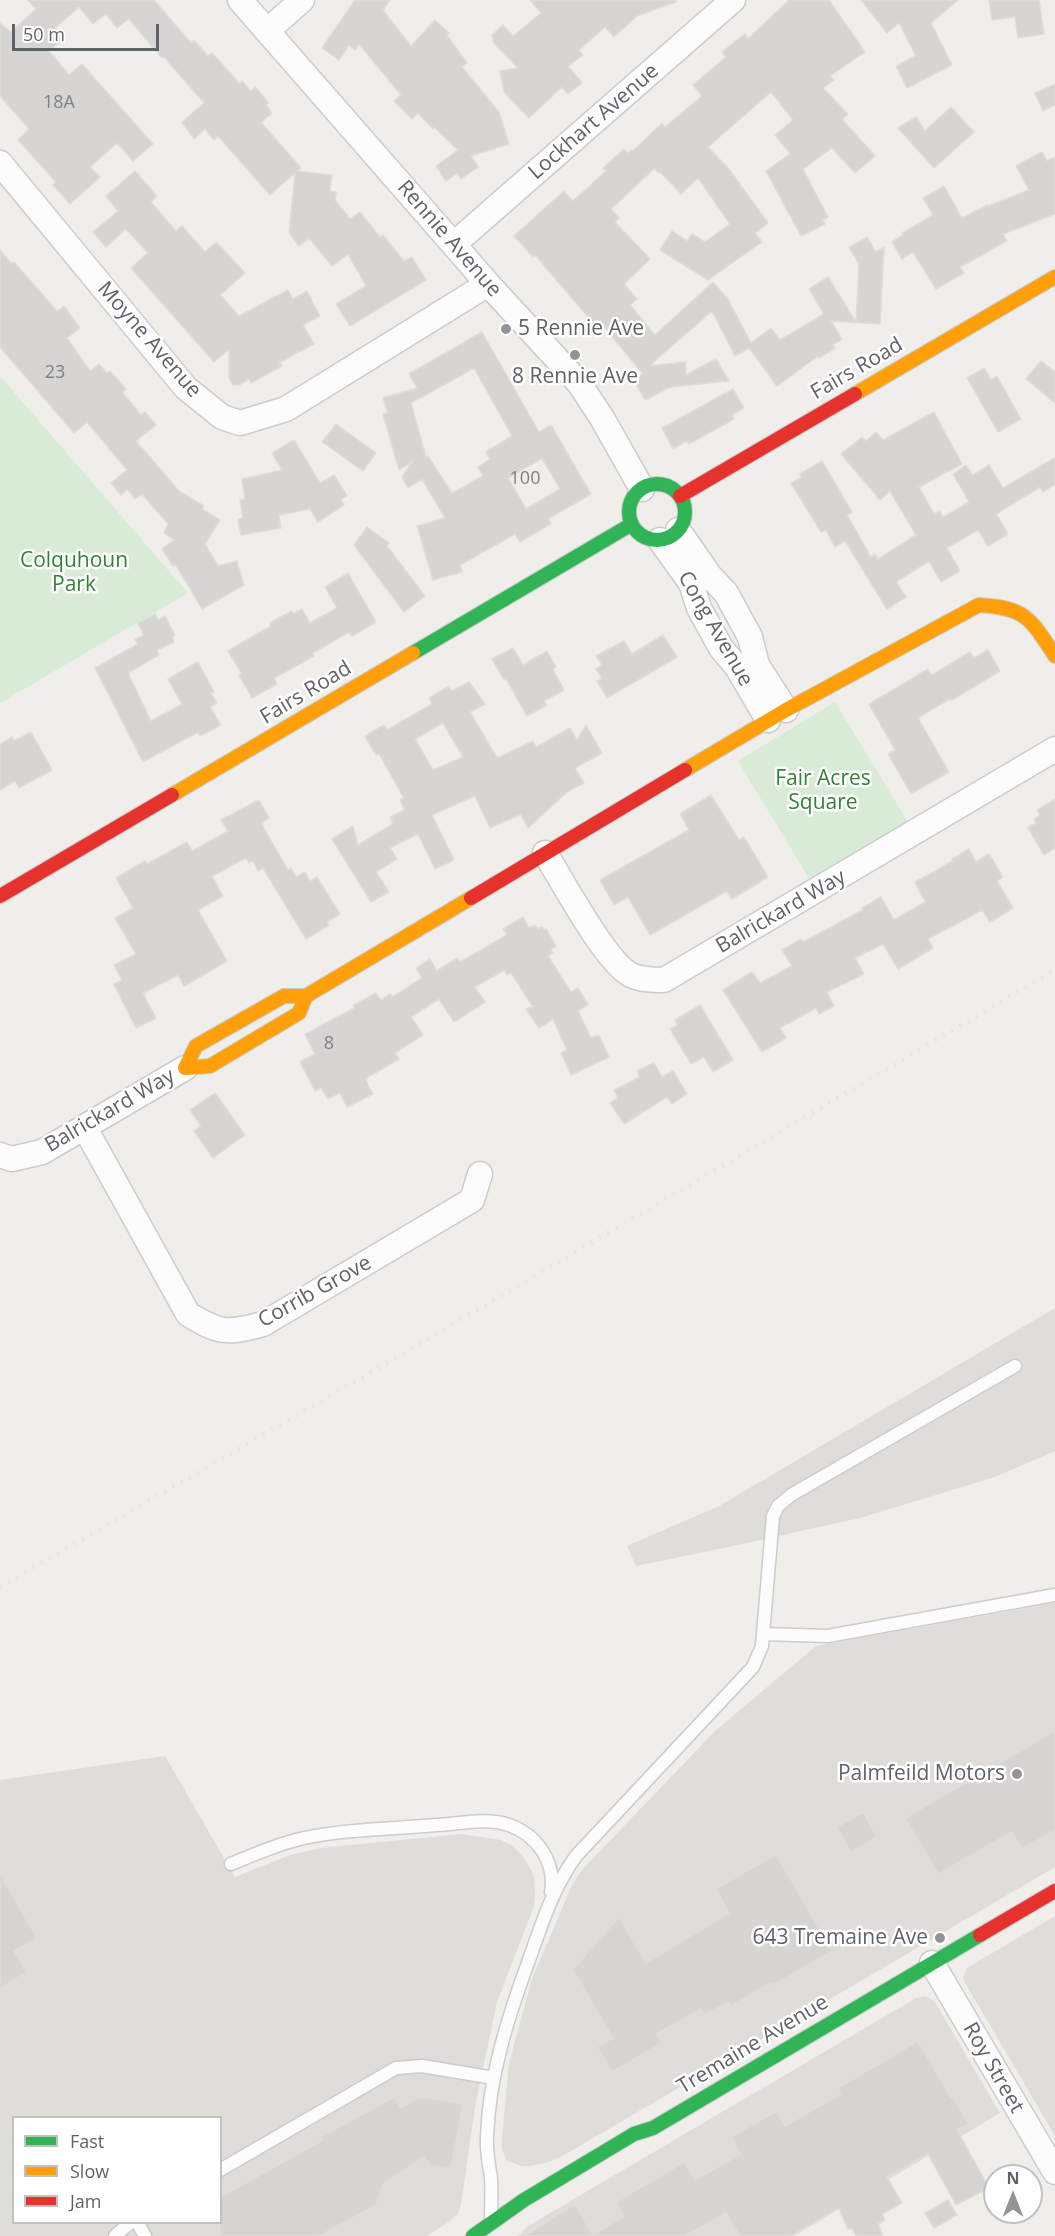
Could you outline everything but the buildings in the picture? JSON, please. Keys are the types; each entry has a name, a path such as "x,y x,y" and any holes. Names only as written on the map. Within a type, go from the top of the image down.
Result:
{"street":[{"name":"Rennie Avenue","path":"240,0 488,284 579,383 602,418 642,489"},
{"path":"267,31 302,0"},
{"name":"Lockhart Avenue","path":"454,244 733,0"},
{"name":"Moyne Avenue","path":"0,163 186,388 222,417 240,423 286,409 488,284"},
{"name":"Fairs Road","path":"680,496 1055,277"},
{"path":"650,486 666,486 680,496 685,510 684,517 669,535 643,537 632,524 630,505 642,489 650,486"},
{"name":"Fairs Road","path":"0,896 632,524"},
{"name":"Cong Avenue","path":"669,535 691,583 699,608 721,648 777,715"},
{"name":"Balrickard Way","path":"184,1068 196,1046 284,996 306,996 777,715 979,605 999,606 1017,611 1038,631 1055,656"},
{"name":"Balrickard Way","path":"545,853 610,957 630,975 647,980 664,980 1055,749"},
{"name":"Balrickard Way","path":"0,1155 12,1159 42,1152 184,1068 210,1066 299,1012 306,996"},
{"name":"Corrib Grove","path":"85,1128 188,1314 210,1328 235,1332 263,1324 472,1200 480,1174"},
{"name":"Tremaine Avenue","path":"486,2232 524,2200 634,2134 653,2128 1055,1891"},
{"name":"Roy Street","path":"932,1963 1055,2172"}],"lane":[{"path":"486,2232 491,2180 487,2139 494,2078 513,2004 550,1900 562,1876 576,1856 753,1667 759,1656 763,1634 770,1534 773,1516 778,1506 791,1495 1015,1366"},
{"path":"763,1634 828,1636 1055,1595"},
{"path":"231,1864 277,1845 305,1838 338,1833 495,1822 508,1825 526,1834 546,1855 552,1875 550,1900"},
{"path":"222,2169 396,2068 422,2066 494,2078"},
{"path":"114,2236 130,2224"}],"shaded area":[{"path":"1055,1308 1055,1451 995,1477 860,1518 636,1566 627,1546 719,1506"},
{"path":"1055,1603 1055,1867 561,2157 530,2166 520,2166 506,2160 502,2149 502,2138 509,2063 532,1979 572,1885 581,1871 715,1731 816,1646"},
{"path":"165,1756 235,1877 290,1855 320,1848 461,1834 501,1840 513,1846 525,1859 534,1876 534,1906 497,2002 475,2107 461,2205 458,2214 450,2221 427,2236 0,2236 0,1780"},
{"path":"1055,1916 1055,2136 963,1978 967,1968"},
{"path":"926,1996 935,2002 1000,2113 794,2236 518,2236 528,2226 916,1998"}],"green space":[{"name":"Colquhoun Park","path":"0,376 188,593 0,703"},
{"name":"Fair Acres Square","path":"835,702 908,822 810,880 738,761"}],"railway":[{"path":"0,1587 392,1360 1055,970"}],"traffic: fast":[{"path":"657,484 672,489 680,497 685,512 680,527 672,535 657,540 642,535 634,527 629,512 634,497 642,489 657,484"},
{"path":"413,653 632,524"},
{"path":"473,2236 524,2200 634,2134 653,2128 980,1935"}],"traffic: slow":[{"path":"855,394 1055,277"},
{"path":"685,770 786,710 979,605 1007,609 1025,617 1039,632 1055,656"},
{"path":"172,795 413,653"},
{"path":"306,996 299,1013 210,1066 185,1068 196,1046 284,996 306,996 471,898"}],"traffic: jam":[{"path":"680,496 855,394"},
{"path":"471,898 685,770"},
{"path":"0,896 172,795"},
{"path":"980,1935 1055,1891"}],"place":[{"name":"5 Rennie Ave","path":"506,329"},
{"name":"8 Rennie Ave","path":"575,355"},
{"name":"Palmfeild Motors","path":"1017,1774"},
{"name":"643 Tremaine Ave","path":"940,1938"}]}
